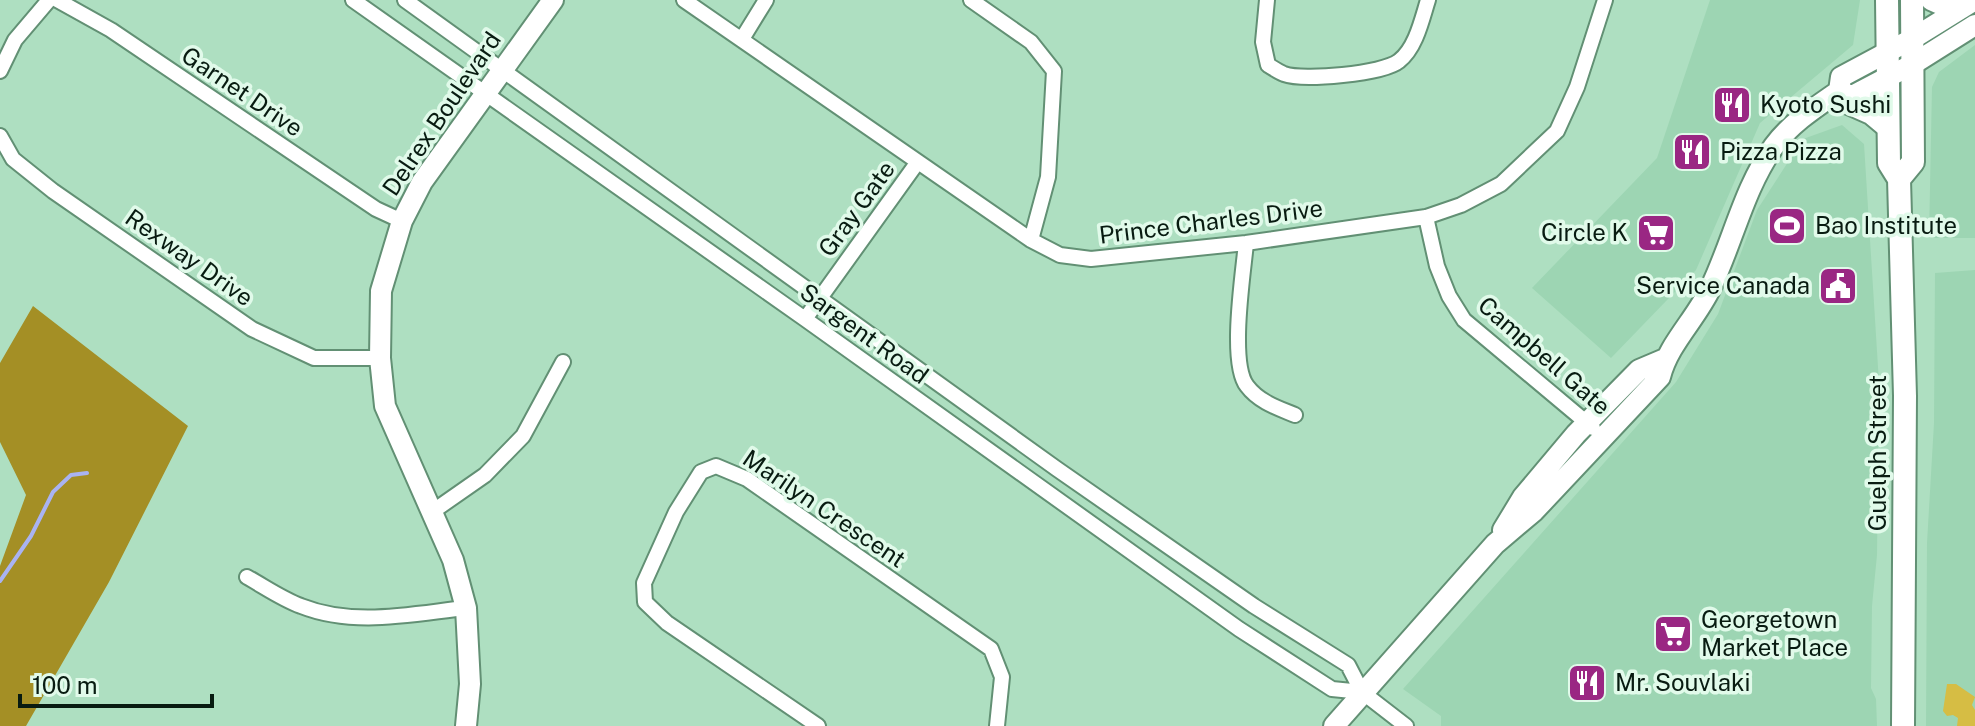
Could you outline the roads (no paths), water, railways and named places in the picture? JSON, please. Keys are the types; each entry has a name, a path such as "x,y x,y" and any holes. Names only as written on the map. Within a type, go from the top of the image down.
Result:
{"main road":[{"name":"Delrex Boulevard","path":"466,726 470,684 466,608 453,560 385,406 380,358 381,291 402,221 422,182 553,0"},
{"name":"Guelph Street","path":"1887,0 1889,163 1899,179 1905,396 1903,726"},
{"name":"Guelph Street","path":"1899,179 1913,162 1912,0"},
{"path":"1931,0 1956,11"},
{"path":"1334,726 1495,544 1534,511 1660,377 1665,359 1692,323 1711,287 1758,171 1774,146 1794,124 1835,94 1841,77 1912,39 1975,0"},
{"path":"1835,94 1852,96 1913,64 1975,25"},
{"path":"1835,94 1871,114 1889,129"},
{"path":"1495,544 1523,497 1587,423 1639,370 1665,359"}],"street":[{"path":"0,71 15,40 49,0"},
{"name":"Garnet Drive","path":"57,0 111,30 376,209 402,221"},
{"name":"Sargent Road","path":"353,0 1239,629 1332,689 1362,692"},
{"name":"Sargent Road","path":"405,0 1057,469 1254,606 1348,665 1362,692"},
{"name":"Prince Charles Drive","path":"684,0 1031,240 1060,255 1091,259 1246,243 1426,217 1461,205 1501,184 1557,131 1577,87 1605,0"},
{"path":"742,39 766,0"},
{"path":"971,0 1031,42 1054,71 1048,177 1031,240"},
{"path":"1267,0 1263,42 1268,65 1286,75 1337,76 1381,70 1400,61 1416,37 1428,0"},
{"name":"Rexway Drive","path":"0,136 13,159 53,191 252,329 314,358 380,358"},
{"name":"Gray Gate","path":"805,319 917,163"},
{"path":"656,214 670,191"},
{"name":"Campbell Gate","path":"1426,217 1437,266 1449,296 1464,320 1604,437"},
{"path":"1246,243 1238,342 1239,373 1248,388 1264,402 1295,415"},
{"path":"432,512 485,475 523,436 563,362"},
{"name":"Marilyn Crescent","path":"818,726 667,623 645,602 644,583 676,512 701,472 716,466 747,479 991,649 1002,677 997,726"},
{"path":"1045,491 1057,469"},
{"path":"247,577 301,606 328,614 372,619 466,608"},
{"path":"1239,629 1254,606"},
{"path":"1362,692 1406,726"}],"waterway":[{"path":"0,581 31,536 53,492 71,475 87,473"}],"place":[{"name":"Kyoto Sushi","path":"1732,105"},
{"name":"Pizza Pizza","path":"1692,152"},
{"name":"Bao Institute","path":"1787,226"},
{"name":"Circle K","path":"1656,233"},
{"name":"Service Canada","path":"1838,286"},
{"name":"Georgetown Market Place","path":"1673,634"},
{"name":"Mr. Souvlaki","path":"1587,683"}]}
